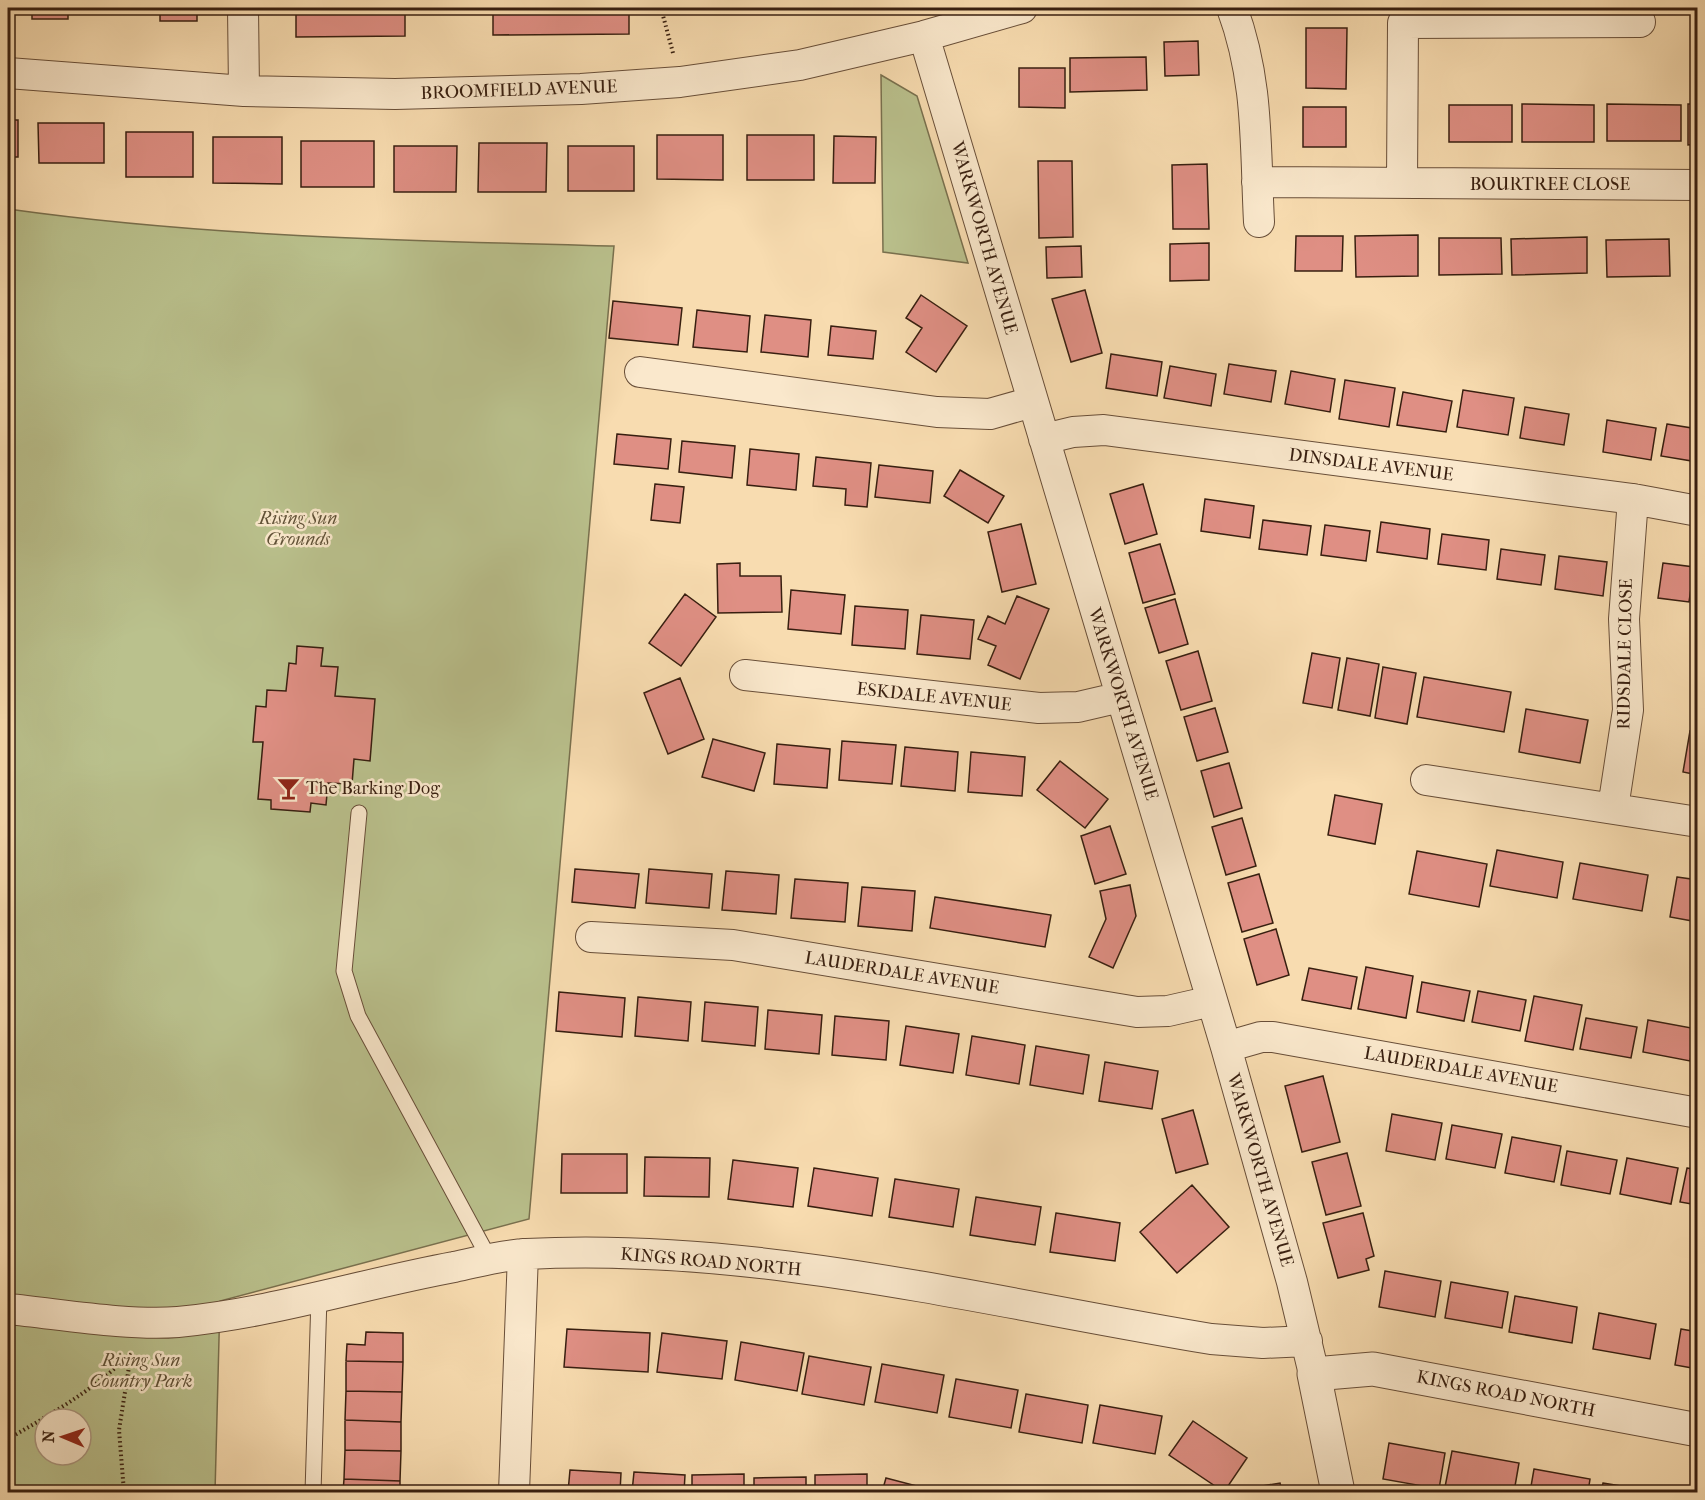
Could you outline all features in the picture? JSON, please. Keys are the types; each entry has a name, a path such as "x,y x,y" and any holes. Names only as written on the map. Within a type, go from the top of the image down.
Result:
{"street":[{"path":"243,8 244,92"},
{"name":"BROOMFIELD AVENUE","path":"8,73 244,92 395,94 581,89 680,82 800,65 924,36 1022,8"},
{"path":"1232,8 1244,39 1255,95 1258,222"},
{"path":"1402,183 1403,23 1640,22"},
{"name":"WARKWORTH AVENUE","path":"924,36 1226,1047 1307,1341 1314,1374"},
{"name":"BOURTREE CLOSE","path":"1257,182 1698,185"},
{"path":"640,372 937,412 990,414 1032,402"},
{"name":"DINSDALE AVENUE","path":"1044,439 1073,432 1104,430 1633,500 1698,511"},
{"name":"RIDSDALE CLOSE","path":"1613,808 1628,710 1624,619 1633,500"},
{"name":"ESKDALE AVENUE","path":"745,675 1039,708 1078,707 1121,697"},
{"path":"1426,780 1698,822"},
{"name":"LAUDERDALE AVENUE","path":"591,937 733,945 1137,1012 1168,1011 1212,1001"},
{"name":"LAUDERDALE AVENUE","path":"1226,1047 1261,1037 1273,1037 1698,1113"},
{"name":"KINGS ROAD NORTH","path":"8,1309 150,1322 210,1317 319,1297 417,1274 523,1254 645,1252 866,1276 1211,1339 1263,1343 1307,1341"},
{"path":"514,1492 523,1254"},
{"name":"KINGS ROAD NORTH","path":"1314,1374 1373,1370 1698,1430"},
{"path":"1314,1374 1338,1492"}],"lane":[{"path":"358,813 344,971 358,1016 490,1260"},
{"path":"312,1492 319,1297"}],"path":[{"path":"661,8 680,82"},
{"path":"8,1439 66,1406 131,1353 150,1322"},
{"path":"124,1492 119,1430 131,1353"}],"green space":[{"path":"881,75 917,96 968,263 883,252"},
{"name":"Rising Sun Grounds","path":"8,209 234,232 614,246 529,1219 220,1301 215,1492 8,1492"}],"building":[{"path":"32,8 68,8 68,19 32,19"},
{"path":"160,8 197,8 197,21 160,21"},
{"path":"296,8 405,8 405,36 296,37"},
{"path":"493,8 629,8 629,34 493,35"},
{"path":"1306,28 1347,28 1346,89 1306,88"},
{"path":"1198,41 1199,75 1165,76 1164,42"},
{"path":"1146,57 1147,90 1070,92 1070,58"},
{"path":"1019,68 1065,68 1065,108 1019,107"},
{"path":"1522,104 1594,105 1594,142 1522,142"},
{"path":"1607,104 1681,105 1681,141 1607,141"},
{"path":"1688,104 1698,104 1698,144 1688,145"},
{"path":"1449,105 1512,105 1512,142 1449,142"},
{"path":"1303,107 1346,107 1346,147 1303,147"},
{"path":"8,120 18,120 18,157 8,157"},
{"path":"38,123 104,123 104,163 39,163"},
{"path":"126,132 193,132 193,177 126,177"},
{"path":"657,135 723,135 723,180 657,179"},
{"path":"747,135 814,135 814,180 747,180"},
{"path":"834,136 876,137 875,183 833,183"},
{"path":"213,137 282,137 282,184 213,183"},
{"path":"301,141 374,141 374,187 301,187"},
{"path":"479,143 547,143 546,192 478,192"},
{"path":"394,146 457,146 456,192 394,192"},
{"path":"568,146 634,146 634,191 568,191"},
{"path":"1038,161 1072,161 1073,237 1039,238"},
{"path":"1207,164 1209,229 1173,229 1172,165"},
{"path":"1418,235 1418,276 1356,277 1355,236"},
{"path":"1296,236 1343,236 1342,271 1295,271"},
{"path":"1587,237 1587,273 1512,275 1511,239"},
{"path":"1439,238 1501,238 1502,274 1439,275"},
{"path":"1669,239 1670,276 1607,277 1606,240"},
{"path":"1209,243 1209,280 1170,281 1170,244"},
{"path":"1081,246 1082,277 1047,278 1046,247"},
{"path":"1085,290 1102,353 1071,362 1052,299"},
{"path":"921,295 967,326 936,372 906,352 922,328 906,318"},
{"path":"613,301 682,308 678,345 609,338"},
{"path":"697,310 750,316 747,352 693,347"},
{"path":"765,315 811,320 808,357 761,352"},
{"path":"831,326 876,331 873,359 828,355"},
{"path":"1111,354 1162,362 1157,396 1106,388"},
{"path":"1229,364 1276,371 1271,402 1224,394"},
{"path":"1170,366 1216,374 1211,406 1164,398"},
{"path":"1291,371 1335,379 1330,412 1285,404"},
{"path":"1345,380 1395,388 1389,427 1339,419"},
{"path":"1463,390 1514,398 1508,435 1457,427"},
{"path":"1403,392 1452,401 1446,432 1397,425"},
{"path":"1525,407 1569,414 1564,445 1520,438"},
{"path":"1607,420 1656,428 1651,460 1603,452"},
{"path":"1667,424 1698,429 1698,462 1661,456"},
{"path":"617,434 671,439 668,469 614,464"},
{"path":"682,441 735,446 732,478 679,472"},
{"path":"750,449 799,454 796,490 747,485"},
{"path":"816,457 871,463 867,507 845,505 846,489 813,486"},
{"path":"879,465 933,471 930,503 875,497"},
{"path":"960,470 1004,496 988,523 944,496"},
{"path":"655,484 684,487 680,523 651,520"},
{"path":"1143,484 1157,534 1125,544 1110,494"},
{"path":"1205,499 1254,506 1250,538 1201,531"},
{"path":"1263,520 1311,526 1307,555 1259,549"},
{"path":"1381,522 1430,529 1427,559 1377,552"},
{"path":"1021,524 1036,584 1002,592 988,532"},
{"path":"1325,525 1370,531 1366,561 1321,555"},
{"path":"1442,534 1489,540 1486,570 1438,564"},
{"path":"1160,544 1175,594 1143,603 1129,553"},
{"path":"1501,549 1545,555 1541,585 1497,579"},
{"path":"1559,556 1607,562 1603,596 1555,589"},
{"path":"740,563 740,576 781,576 782,612 718,613 717,564"},
{"path":"1663,563 1694,567 1689,602 1658,598"},
{"path":"791,590 845,595 841,634 788,629"},
{"path":"685,594 716,617 681,666 649,643"},
{"path":"1017,596 1049,609 1020,679 988,665 996,646 978,639 988,616 1005,624"},
{"path":"1175,599 1188,644 1159,653 1145,608"},
{"path":"855,606 908,610 905,649 852,645"},
{"path":"921,615 974,620 970,659 917,654"},
{"path":"297,646 323,648 321,666 338,667 335,696 375,699 370,761 354,759 352,784 328,783 326,805 311,803 310,812 271,809 271,800 258,799 263,742 253,742 256,706 266,707 267,690 286,691 289,663 296,664"},
{"path":"1198,651 1212,701 1181,710 1166,661"},
{"path":"1312,653 1340,658 1332,708 1303,703"},
{"path":"1347,658 1379,664 1370,716 1338,710"},
{"path":"1383,667 1416,673 1407,724 1375,718"},
{"path":"1424,677 1511,692 1504,732 1417,717"},
{"path":"680,678 704,739 668,754 644,693"},
{"path":"1215,708 1228,752 1197,761 1184,717"},
{"path":"1526,709 1588,720 1580,763 1519,752"},
{"path":"1690,731 1698,733 1698,775 1683,772"},
{"path":"713,739 765,753 754,791 702,777"},
{"path":"842,741 896,745 892,784 839,780"},
{"path":"777,744 830,749 827,788 774,784"},
{"path":"905,747 958,752 955,791 901,786"},
{"path":"971,752 1025,757 1022,796 968,792"},
{"path":"1060,761 1108,799 1085,828 1037,790"},
{"path":"1229,763 1242,808 1214,817 1201,771"},
{"path":"1335,795 1382,804 1375,844 1328,835"},
{"path":"1242,818 1256,866 1226,875 1212,827"},
{"path":"1110,826 1126,874 1095,884 1081,836"},
{"path":"1497,850 1563,862 1557,898 1490,886"},
{"path":"1417,851 1487,864 1479,907 1409,894"},
{"path":"1580,863 1648,875 1642,911 1573,899"},
{"path":"575,869 639,874 635,908 572,902"},
{"path":"649,869 712,874 709,908 646,903"},
{"path":"726,871 779,875 776,914 722,910"},
{"path":"1259,874 1273,923 1242,932 1228,883"},
{"path":"1677,877 1698,880 1698,922 1670,917"},
{"path":"795,879 848,883 845,922 791,918"},
{"path":"1130,885 1136,916 1113,968 1089,957 1106,919 1100,891"},
{"path":"862,887 915,891 912,931 858,926"},
{"path":"935,897 1051,915 1045,947 930,928"},
{"path":"1276,929 1289,975 1257,985 1244,939"},
{"path":"1366,967 1413,976 1406,1018 1358,1009"},
{"path":"1309,968 1357,977 1351,1009 1302,1000"},
{"path":"1422,982 1470,991 1464,1021 1417,1012"},
{"path":"1478,991 1526,1000 1520,1031 1472,1022"},
{"path":"559,992 625,998 622,1037 556,1031"},
{"path":"1534,996 1582,1005 1573,1050 1525,1041"},
{"path":"638,997 691,1002 688,1041 635,1036"},
{"path":"705,1002 758,1007 755,1046 702,1041"},
{"path":"768,1010 822,1015 819,1054 765,1049"},
{"path":"835,1016 889,1021 886,1060 832,1055"},
{"path":"1586,1018 1637,1027 1631,1058 1580,1049"},
{"path":"1648,1020 1697,1029 1690,1061 1643,1052"},
{"path":"906,1026 959,1034 953,1073 900,1065"},
{"path":"972,1036 1025,1045 1019,1084 966,1075"},
{"path":"1036,1046 1089,1055 1083,1094 1030,1085"},
{"path":"1105,1062 1158,1071 1152,1109 1099,1101"},
{"path":"1323,1076 1340,1142 1302,1152 1285,1086"},
{"path":"1193,1110 1208,1164 1176,1173 1162,1119"},
{"path":"1392,1114 1442,1123 1435,1160 1386,1151"},
{"path":"1452,1125 1502,1134 1495,1168 1446,1159"},
{"path":"1512,1137 1561,1146 1554,1182 1505,1173"},
{"path":"1567,1151 1617,1160 1610,1194 1561,1185"},
{"path":"1347,1153 1361,1206 1326,1215 1312,1162"},
{"path":"562,1154 627,1154 627,1193 561,1193"},
{"path":"645,1157 710,1158 709,1197 644,1196"},
{"path":"1627,1158 1678,1168 1671,1204 1620,1194"},
{"path":"733,1160 798,1168 793,1207 728,1199"},
{"path":"814,1168 878,1178 872,1216 808,1206"},
{"path":"1687,1168 1698,1170 1698,1205 1680,1202"},
{"path":"895,1179 959,1189 953,1227 889,1217"},
{"path":"1192,1185 1229,1227 1177,1273 1140,1232"},
{"path":"976,1197 1041,1207 1035,1245 970,1235"},
{"path":"1056,1213 1120,1223 1115,1261 1050,1252"},
{"path":"1363,1213 1374,1256 1366,1259 1369,1270 1338,1278 1323,1223"},
{"path":"1385,1271 1441,1281 1435,1317 1379,1307"},
{"path":"1451,1282 1508,1292 1502,1328 1445,1318"},
{"path":"1515,1296 1577,1307 1572,1343 1509,1332"},
{"path":"1599,1313 1656,1324 1650,1359 1593,1349"},
{"path":"567,1329 650,1333 648,1372 564,1367"},
{"path":"1681,1329 1698,1332 1698,1369 1675,1365"},
{"path":"366,1332 403,1333 403,1362 346,1361 347,1344 365,1345"},
{"path":"662,1333 727,1341 722,1379 657,1372"},
{"path":"741,1342 804,1353 797,1391 735,1380"},
{"path":"809,1356 871,1367 864,1405 802,1394"},
{"path":"346,1361 403,1362 402,1392 346,1391"},
{"path":"882,1364 944,1375 937,1413 875,1402"},
{"path":"956,1379 1018,1390 1011,1428 949,1417"},
{"path":"346,1391 402,1392 401,1422 345,1420"},
{"path":"1026,1394 1088,1405 1082,1443 1019,1432"},
{"path":"1100,1405 1162,1416 1155,1454 1093,1443"},
{"path":"345,1420 401,1422 401,1451 345,1450"},
{"path":"1193,1421 1247,1458 1224,1492 1169,1455"},
{"path":"1389,1443 1445,1453 1439,1489 1383,1479"},
{"path":"345,1450 401,1451 400,1481 344,1479"},
{"path":"1452,1451 1519,1463 1514,1492 1475,1492 1445,1487"},
{"path":"1534,1469 1590,1479 1588,1492 1530,1492"},
{"path":"570,1470 621,1473 620,1492 568,1492"},
{"path":"634,1472 685,1475 684,1492 632,1492"},
{"path":"744,1474 744,1492 692,1492 692,1475"},
{"path":"867,1474 867,1492 815,1492 815,1475"},
{"path":"806,1477 806,1492 754,1492 754,1478"},
{"path":"886,1478 936,1491 936,1492 882,1492"},
{"path":"344,1479 400,1481 400,1492 343,1492"},
{"path":"1280,1483 1282,1492 1251,1492 1250,1488"},
{"path":"1603,1483 1657,1492 1601,1492"}],"place":[{"name":"The Barking Dog","path":"288,788"}],"park label":[{"name":"Rising Sun Country Park","path":"141,1370"}]}
